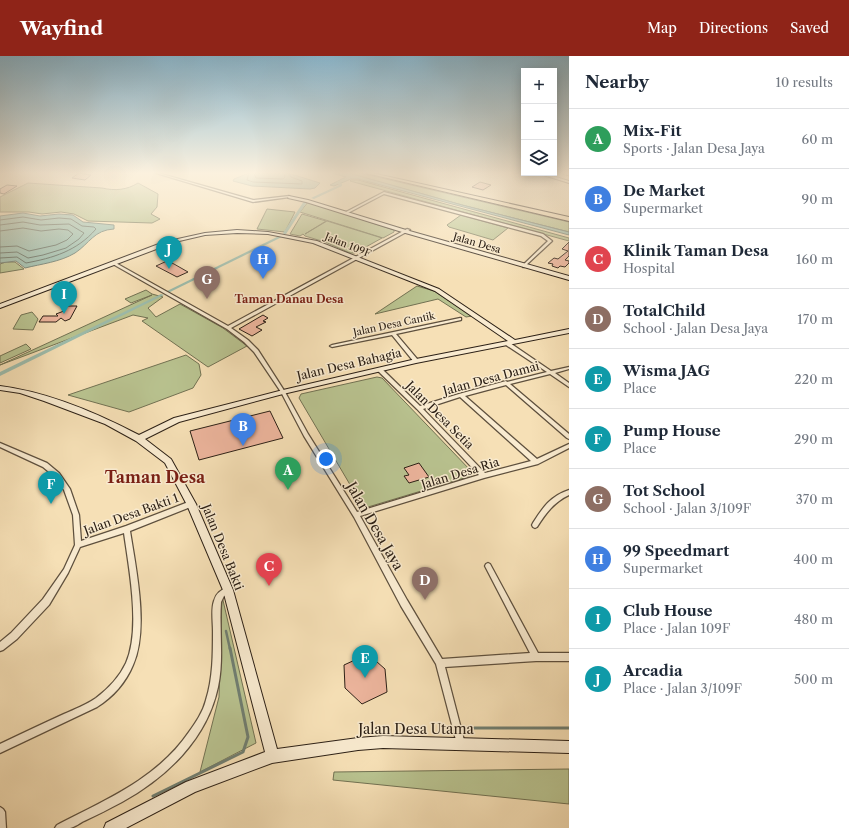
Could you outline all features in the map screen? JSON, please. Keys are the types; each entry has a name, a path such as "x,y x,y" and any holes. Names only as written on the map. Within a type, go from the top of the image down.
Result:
{"highway":[{"path":"532,209 569,218"},
{"path":"534,209 569,218"}],"street":[{"name":"Jalan Desa","path":"336,209 406,231 569,277"},
{"path":"347,212 352,209"},
{"path":"444,209 542,235 550,241 525,265"},
{"name":"Jalan 109F","path":"0,306 113,263 188,237 220,232 249,231 299,237 315,242 437,290 511,343"},
{"path":"228,328 406,231"},
{"name":"Jalan Desa Jaya","path":"113,263 228,328 246,341 256,351 283,392 306,435 356,515 404,603 440,663 461,744"},
{"path":"276,294 283,298"},
{"name":"Jalan Desa Cantik","path":"332,346 460,319"},
{"name":"Jalan Desa Bahagia","path":"139,440 177,420 283,392 416,361 569,331"},
{"path":"393,333 416,361"},
{"path":"511,343 549,373 569,386"},
{"name":"Jalan Desa Damai","path":"419,408 506,383 569,368"},
{"name":"Jalan Desa Setia","path":"380,370 419,408 484,476"},
{"path":"506,383 569,437"},
{"name":"Jalan Desa Bakti","path":"0,388 21,391 108,422 139,440 168,461 191,504 228,590 272,756"},
{"path":"461,395 536,462"},
{"path":"0,445 45,465 57,475 67,489 76,515 78,545 66,571 46,602 14,636 0,647"},
{"name":"Jalan Desa Ria","path":"356,515 484,476 536,462 568,449"},
{"path":"535,526 551,502 557,497 569,492"},
{"name":"Jalan Desa Bakti 1","path":"78,545 127,530 191,504"},
{"path":"0,749 84,710 103,698 124,676 134,647 136,623 135,588 127,530"},
{"path":"488,566 536,656"},
{"path":"60,828 119,798 146,782 166,765 197,730 208,709 214,686 217,602 221,594 228,590"},
{"path":"440,663 536,656 569,657"},
{"name":"Jalan Desa Utama","path":"111,828 191,787 272,756 358,744 384,742 569,747"},
{"path":"0,812 1,828"}],"green space":[{"path":"0,209 155,209 151,214 160,219 152,223 88,221 74,214 61,212 42,214 29,212 0,212"},
{"path":"267,209 295,212 285,232 257,229"},
{"path":"302,209 330,209 394,230 394,232 383,238 300,212"},
{"path":"452,209 464,209 569,238 569,241"},
{"path":"478,209 514,209 569,222 569,232"},
{"path":"302,214 326,221 305,234 327,221 382,238 355,253 350,253 303,234 300,236 290,234"},
{"path":"461,215 508,228 493,240 449,227 447,225"},
{"path":"15,262 24,269 0,273 0,264"},
{"path":"417,286 434,291 472,316 466,317 438,299 375,314"},
{"path":"146,290 152,294 163,297 148,308 156,317 180,304 223,328 247,346 208,367 142,321 148,318 133,315 0,365 152,295 131,303 125,299"},
{"path":"32,312 38,319 33,330 13,329 21,315"},
{"path":"26,344 31,349 0,363 0,356"},
{"path":"186,355 199,364 201,375 193,388 129,412 68,395"},
{"path":"377,377 382,378 472,472 471,476 368,507 362,505 299,398 301,394"},
{"path":"222,596 256,743 200,772 219,697"},
{"path":"569,769 569,804 333,780 334,772"}],"water":[{"path":"471,209 478,209 569,232 569,235"},
{"path":"23,213 40,216 59,214 73,215 83,222 114,225 114,229 97,234 75,253 57,261 25,268 16,261 0,263 0,216"}],"building":[{"path":"569,242 569,256 565,260 569,261 569,263 565,267 560,266 558,268 552,266 553,264 548,263 554,258 558,259 568,251 562,249"},
{"path":"167,261 188,272 177,277 156,266"},
{"path":"67,306 77,306 70,319 65,321 61,318 56,322 39,322 43,316 58,316 56,314 64,311"},
{"path":"263,315 268,318 263,321 266,322 256,327 262,330 252,336 239,329"},
{"path":"270,411 283,438 199,460 190,431"},
{"path":"419,463 429,477 409,483 404,476 409,475 404,468"},
{"path":"368,654 385,669 387,692 362,704 345,688 344,665"}],"waterway":[{"path":"285,233 300,209"},
{"path":"167,292 280,237"},
{"path":"0,374 162,295"},
{"path":"226,631 230,649"},
{"path":"153,796 243,752 248,737 230,648"},
{"path":"474,728 569,728"}],"place":[{"name":"Arcadia","path":"169,269"},
{"name":"99 Speedmart","path":"263,279"},
{"name":"Tot School","path":"207,299"},
{"name":"Club House","path":"64,314"},
{"name":"De Market","path":"243,446"},
{"name":"Mix-Fit","path":"288,490"},
{"name":"Pump House","path":"51,504"},
{"name":"Klinik Taman Desa","path":"269,586"},
{"name":"TotalChild","path":"425,600"},
{"name":"Wisma JAG","path":"365,678"}],"district":[{"name":"Taman Danau Desa","path":"289,299"},
{"name":"Taman Desa","path":"155,477"}]}
